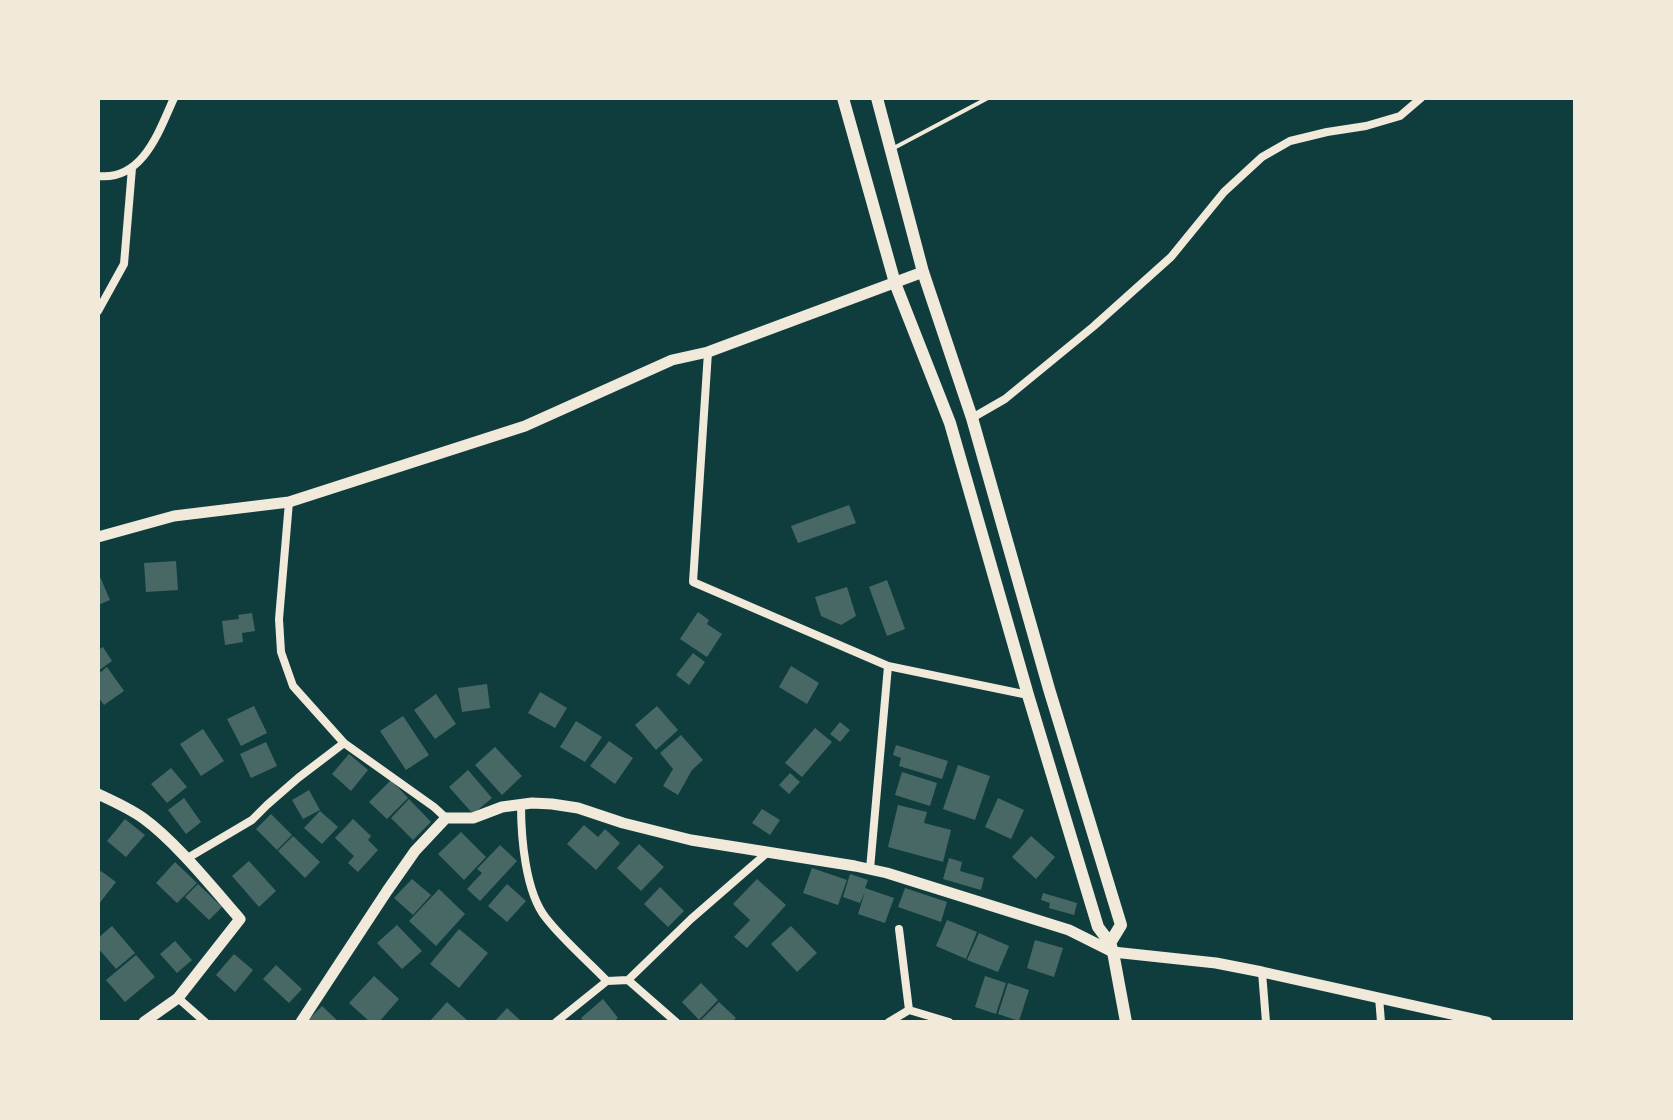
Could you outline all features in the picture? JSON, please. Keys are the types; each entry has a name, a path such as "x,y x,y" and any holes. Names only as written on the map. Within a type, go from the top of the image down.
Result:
{"main road":[{"path":"843,98 895,283 950,423 1098,927 1112,948 1126,1022"},
{"path":"877,98 923,272 972,418 1049,689 1121,925 1112,948"}],"street":[{"path":"98,176 119,175 143,158 156,139 174,98"},
{"path":"972,418 1005,399 1171,257 1224,192 1262,157 1290,141 1400,116 1421,98"},
{"path":"98,311 124,264 132,168"},
{"path":"98,537 174,516 289,502 525,426 672,360 708,352 923,272"},
{"path":"708,352 693,582 888,666 1028,695"},
{"path":"289,502 279,619 281,652 293,686 344,743 446,818 473,818 502,807 521,804 578,808 658,833 870,869 922,882 1069,930 1112,948 1262,972 1487,1022"},
{"path":"870,869 888,666"},
{"path":"186,859 252,820 290,785 344,743"},
{"path":"98,794 144,819 186,859 240,919 178,998 144,1022"},
{"path":"521,804 521,833 529,881 544,916 607,981"},
{"path":"301,1022 415,851 446,818"},
{"path":"556,1022 607,981 628,980 691,919 768,852"},
{"path":"899,929 909,1010"},
{"path":"1262,972 1266,1022"},
{"path":"628,980 676,1022"},
{"path":"1379,997 1381,1022"},
{"path":"178,998 205,1022"},
{"path":"889,1022 909,1010 949,1022"}],"lane":[{"path":"890,150 988,98"}],"building":[{"path":"849,505 856,523 798,543 791,526"},
{"path":"176,561 178,590 146,592 144,563"},
{"path":"98,572 110,600 98,605"},
{"path":"887,580 905,629 887,636 869,587"},
{"path":"847,587 856,616 841,625 821,616 815,597"},
{"path":"698,612 709,620 707,624 722,634 707,657 680,639"},
{"path":"252,613 255,631 242,633 243,642 225,645 222,621 239,619 238,615"},
{"path":"103,647 112,661 98,671 98,650"},
{"path":"693,653 705,662 689,685 676,675"},
{"path":"791,666 819,683 807,704 779,687"},
{"path":"107,667 124,691 104,705 98,697 98,674"},
{"path":"487,684 490,708 462,712 458,688"},
{"path":"540,692 567,708 555,728 528,713"},
{"path":"436,694 456,724 435,739 414,710"},
{"path":"254,706 267,733 241,746 227,719"},
{"path":"657,706 678,730 656,750 635,725"},
{"path":"403,716 429,755 406,770 380,731"},
{"path":"576,721 602,737 585,762 560,747"},
{"path":"840,722 850,730 840,742 830,734"},
{"path":"815,728 832,742 802,777 785,763"},
{"path":"203,729 224,761 201,776 180,744"},
{"path":"681,735 703,760 692,770 678,795 663,786 673,769 660,753"},
{"path":"609,741 633,758 615,784 590,766"},
{"path":"266,742 277,766 251,778 240,754"},
{"path":"896,745 948,761 942,779 899,766 901,758 893,755"},
{"path":"495,747 522,776 502,795 475,765"},
{"path":"349,754 368,770 351,791 332,774"},
{"path":"958,765 990,776 975,820 943,809"},
{"path":"171,768 187,787 167,803 151,784"},
{"path":"468,770 492,798 473,814 449,787"},
{"path":"902,772 937,783 930,806 895,795"},
{"path":"790,773 800,782 789,794 779,785"},
{"path":"391,780 408,798 387,819 369,802"},
{"path":"309,790 320,810 303,819 292,800"},
{"path":"184,798 201,822 186,834 168,810"},
{"path":"998,798 1024,810 1011,839 985,827"},
{"path":"409,799 431,822 413,840 391,818"},
{"path":"898,805 927,812 924,823 951,830 943,862 888,847"},
{"path":"762,809 780,820 770,835 752,823"},
{"path":"320,811 338,827 322,844 304,828"},
{"path":"271,814 292,835 277,850 256,829"},
{"path":"125,819 145,835 126,857 107,841"},
{"path":"353,819 371,836 368,840 378,850 358,872 348,863 354,856 335,838"},
{"path":"584,825 598,837 605,829 620,843 596,870 567,844"},
{"path":"461,832 486,857 464,880 438,854"},
{"path":"293,836 320,862 305,878 278,851"},
{"path":"1031,836 1055,857 1036,879 1012,857"},
{"path":"639,844 664,867 641,891 617,868"},
{"path":"500,845 517,861 480,901 467,889 482,873 477,869"},
{"path":"949,858 962,862 960,871 984,878 981,890 943,879"},
{"path":"249,861 276,891 259,907 232,876"},
{"path":"175,862 197,883 177,903 156,883"},
{"path":"812,868 847,880 838,905 803,893"},
{"path":"101,871 116,882 98,905 98,875"},
{"path":"850,874 868,880 865,888 894,898 885,923 858,914 865,892 860,903 843,897"},
{"path":"412,879 431,895 413,915 394,898"},
{"path":"757,879 786,905 747,948 734,937 750,920 733,904"},
{"path":"198,884 222,907 209,920 185,897"},
{"path":"507,884 526,901 507,922 488,906"},
{"path":"660,887 684,911 668,927 644,904"},
{"path":"905,888 947,902 941,922 898,907"},
{"path":"439,889 465,914 436,946 409,921"},
{"path":"1043,893 1077,903 1074,915 1049,908 1050,903 1041,900"},
{"path":"947,920 977,932 966,959 936,946"},
{"path":"397,925 422,951 402,969 377,943"},
{"path":"112,926 135,953 116,969 98,948 98,938"},
{"path":"791,926 817,953 797,972 771,944"},
{"path":"459,929 488,953 459,988 430,964"},
{"path":"979,933 1009,946 998,972 967,960"},
{"path":"1035,940 1063,948 1054,977 1027,968"},
{"path":"175,941 192,960 177,973 160,954"},
{"path":"234,954 253,970 235,992 216,975"},
{"path":"136,955 155,977 125,1002 106,980"},
{"path":"276,965 302,989 289,1003 263,979"},
{"path":"374,976 399,999 379,1022 370,1022 349,1003"},
{"path":"985,976 1006,983 996,1014 975,1007"},
{"path":"701,983 718,1000 699,1020 682,1002"},
{"path":"1008,983 1029,990 1019,1021 998,1014"},
{"path":"603,999 618,1018 613,1022 584,1022 581,1018"},
{"path":"447,1002 469,1022 429,1022"},
{"path":"719,1002 736,1018 732,1022 699,1022"},
{"path":"322,1006 339,1022 306,1022"},
{"path":"507,1008 522,1022 494,1022"}]}
